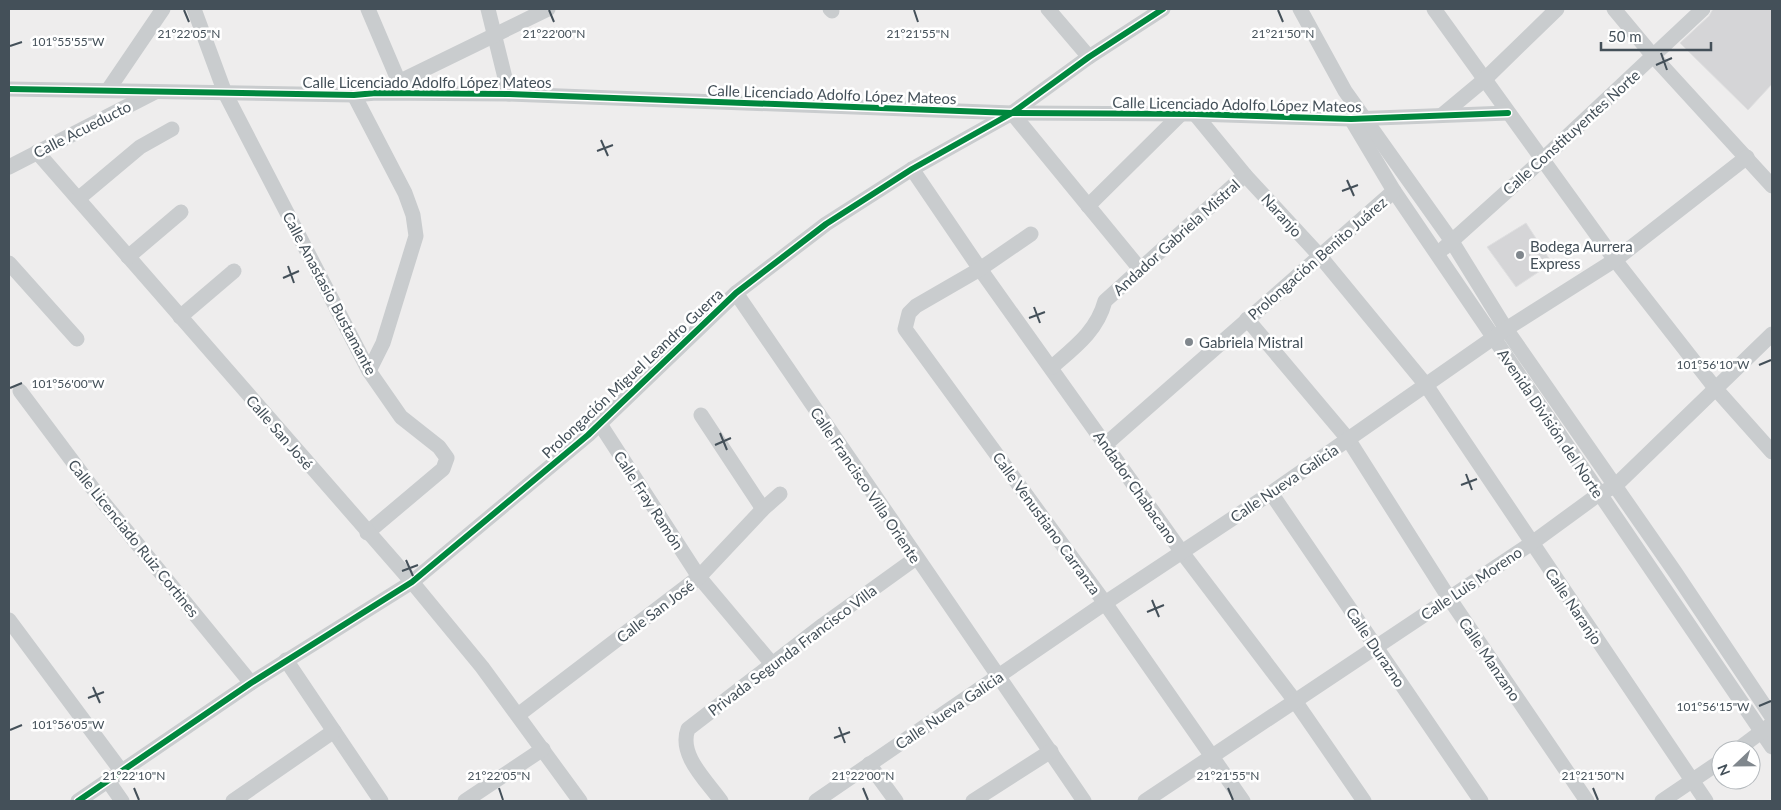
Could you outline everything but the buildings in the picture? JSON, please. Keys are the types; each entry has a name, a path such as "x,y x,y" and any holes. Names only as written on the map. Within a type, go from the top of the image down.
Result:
{"street":[{"name":"Calle Acueducto","path":"108,90 163,9"},
{"name":"Calle Anastasio Bustamante","path":"194,9 225,93 370,371 401,417 440,447 447,458 443,469 367,533"},
{"path":"368,9 400,82"},
{"path":"488,9 496,34 509,94"},
{"path":"1048,9 1089,57"},
{"name":"Prolongación Miguel Leandro Guerra","path":"78,801 286,660 412,582 600,424 736,294 826,224 912,169 1012,113 1089,57 1162,9"},
{"name":"Avenida División del Norte","path":"1300,9 1345,91 1394,191 1599,494 1767,728 1772,746"},
{"path":"1434,9 1615,260 1715,388 1772,452"},
{"path":"1442,114 1484,80 1556,9"},
{"path":"1614,9 1654,57 1772,186"},
{"name":"Calle Constituyentes Norte","path":"1438,254 1654,57 1703,9"},
{"path":"376,93 544,10"},
{"name":"Calle Licenciado Adolfo López Mateos","path":"9,89 354,95 376,93 509,94 1012,113 1188,114 1358,119 1442,114 1508,113"},
{"name":"Calle Acueducto","path":"9,167 156,91"},
{"path":"354,95 405,193 413,215 416,236 383,343 370,371"},
{"path":"1012,113 1140,269"},
{"path":"1088,206 1188,114"},
{"name":"Naranjo","path":"1188,114 1319,255 1426,385"},
{"name":"Avenida División del Norte","path":"1358,119 1452,240 1506,329 1772,717"},
{"path":"78,200 140,147 172,129"},
{"name":"Calle San José","path":"37,152 367,533 412,582 518,715 580,801"},
{"name":"Calle Nueva Galicia","path":"816,801 1181,551 1271,493 1506,329 1615,260 1747,157"},
{"name":"Andador Chabacano","path":"912,169 1181,551 1294,701 1364,801"},
{"name":"Andador Gabriela Mistral","path":"1052,368 1091,332 1102,314 1105,300 1245,174"},
{"name":"Prolongación Benito Juárez","path":"1106,444 1394,191"},
{"path":"128,257 181,212"},
{"path":"980,268 1031,234"},
{"name":"Calle Venustiano Carranza","path":"980,268 916,306 907,318 905,329 1105,603 1244,801"},
{"path":"180,317 234,271"},
{"path":"12,272 77,339"},
{"name":"Calle Francisco Villa Oriente","path":"736,294 1084,801"},
{"name":"Calle Manzano","path":"1247,319 1348,439 1449,598 1586,801"},
{"name":"Calle Luis Moreno","path":"1145,801 1532,543 1599,494 1615,486 1772,334"},
{"name":"Calle Naranjo","path":"1426,385 1706,801"},
{"name":"Calle Licenciado Ruiz Cortines","path":"20,391 103,502 251,683"},
{"path":"701,415 763,508"},
{"name":"Calle Fray Ramón","path":"600,424 699,577 773,665"},
{"name":"Calle Durazno","path":"1271,493 1481,801"},
{"name":"Calle San José","path":"518,715 699,577 763,508 780,494"},
{"name":"Privada Segunda Francisco Villa","path":"721,801 686,752 684,739 688,730 823,625 916,558"},
{"path":"9,620 122,772"},
{"path":"286,660 380,801"},
{"path":"1751,740 1767,728"},
{"path":"233,801 334,731"},
{"path":"465,801 543,749"},
{"path":"973,801 1050,750"},
{"path":"869,764 896,801"},
{"path":"1662,801 1711,768"},
{"path":"108,781 122,801"}],"cycle path":[{"path":"78,801 251,683 412,582 588,435 736,293 826,224 912,169 1012,113 1089,57 1163,9"},
{"path":"9,89 354,95 376,93 509,94 1012,113 1195,114 1351,119 1508,113"}],"place":[{"name":"Bodega Aurrera Express","path":"1520,255"},
{"name":"Gabriela Mistral","path":"1189,342"}]}
